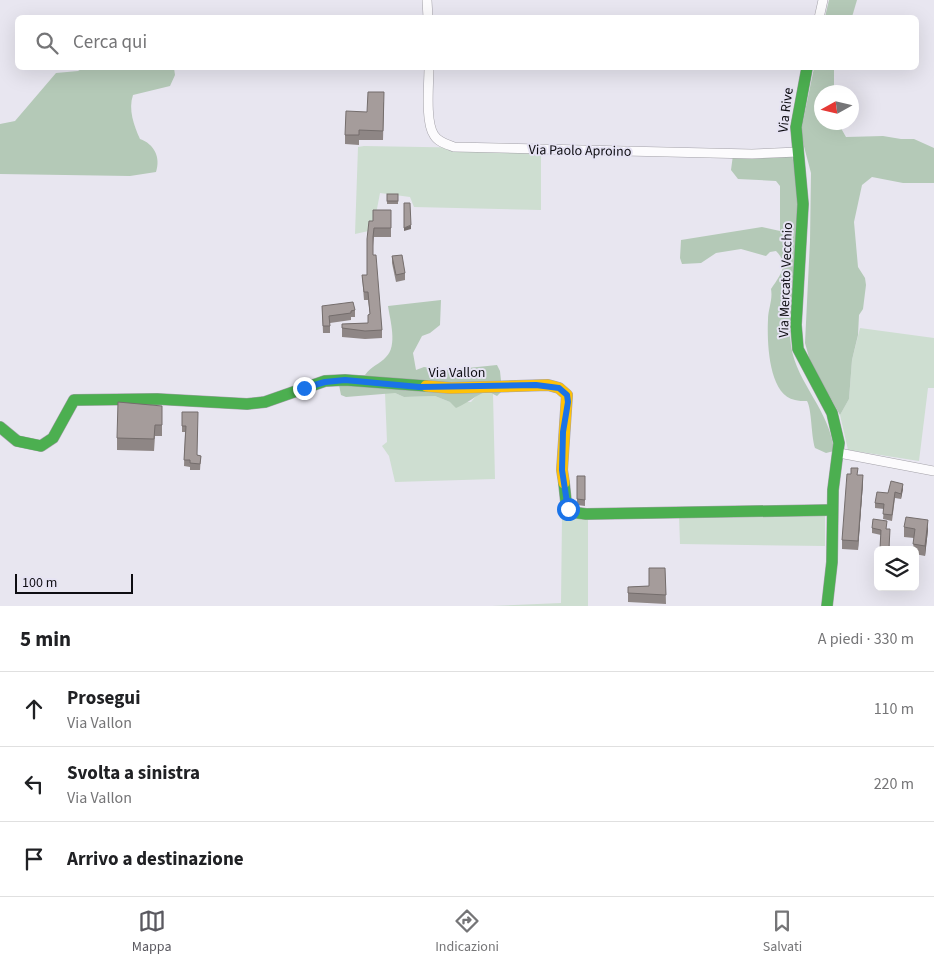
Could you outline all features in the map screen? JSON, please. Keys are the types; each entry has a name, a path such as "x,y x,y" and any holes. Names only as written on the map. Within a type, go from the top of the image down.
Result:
{"street":[{"path":"428,0 428,15"},
{"path":"820,15 823,0"},
{"name":"Via Paolo Aproino","path":"429,70 430,122 433,134 442,143 454,147 798,154"},
{"name":"Via Rive","path":"798,154 796,127 807,70"},
{"name":"Via Mercato Vecchio","path":"798,154 803,184 796,325 798,349 813,382 832,413 837,427 839,453 833,490 832,562 827,606"},
{"name":"Via Vallon","path":"0,426 6,435 16,441 41,446 54,439 65,412 74,400 156,399 247,404 265,402 325,382 345,380 451,388 548,385 559,388 567,395 562,470 566,502 571,512 586,514 832,510"},
{"path":"839,453 934,471"}],"green space":[{"path":"829,0 857,0 853,15 825,15"},
{"path":"174,70 175,75 170,86 133,95 132,100 132,117 140,139 153,148 157,156 156,172 130,176 0,174 0,124 15,121 56,73"},
{"path":"814,70 834,70 834,85 814,85 814,130 842,130 846,137 883,136 914,139 934,148 934,183 903,183 872,177 862,185 854,222 858,267 865,278 866,285 852,360 849,399 840,415 810,361 805,343 811,173 802,139 802,126"},
{"path":"358,147 541,149 541,210 414,207 410,197 380,193 373,230 355,234"},
{"path":"733,155 792,155 797,189 797,207 790,321 791,346 794,360 826,423 834,451 826,453 815,448 807,401 796,400 786,396 774,378 769,353 768,320 771,289 778,279 783,265 776,251 770,252 766,256 741,249 716,253 701,263 682,264 680,258 681,240 762,227 780,231 780,186 776,181 738,179 731,170"},
{"path":"441,300 440,325 430,333 422,336 413,353 416,370 424,367 448,370 497,365 500,371 502,391 497,396 487,391 456,408 450,402 435,396 404,397 395,393 346,397 341,395 339,385 357,375 365,375 390,352 392,333 388,306"},
{"path":"860,328 934,338 934,388 928,388 919,461 848,450 840,415 849,399 852,360"},
{"path":"487,391 493,394 495,479 395,482 389,456 382,446 387,442 385,393 395,393 404,397 435,396 450,402 471,402 478,394"},
{"path":"825,515 825,546 680,544 679,516"},
{"path":"562,517 588,517 588,606 492,606 561,603"}],"building":[{"path":"368,92 384,92 383,131 359,130 359,135 345,135 346,111 367,112"},
{"path":"387,194 398,194 398,201 387,201"},
{"path":"404,203 410,203 411,225 404,228"},
{"path":"373,210 391,210 391,228 374,228 373,237 373,255 376,255 382,330 365,331 342,328 342,324 368,323 368,315 370,314 368,292 364,292 362,275 367,275 367,239 369,221 373,221"},
{"path":"402,255 405,273 396,275 392,256"},
{"path":"353,302 355,310 351,311 351,313 329,316 330,326 323,326 322,306"},
{"path":"118,402 162,406 162,425 155,425 154,439 117,438"},
{"path":"182,412 198,412 197,455 201,456 200,464 184,460 186,426 182,426"},
{"path":"851,468 858,468 857,475 863,475 858,541 842,540 847,474 851,474"},
{"path":"577,476 585,476 585,500 577,499"},
{"path":"891,481 903,484 901,494 895,492 892,515 883,514 884,504 875,503 877,492 888,493"},
{"path":"906,517 928,520 925,546 913,544 915,529 904,527"},
{"path":"873,519 887,521 886,529 890,529 889,546 880,546 881,530 872,528"},
{"path":"649,568 665,568 666,595 628,593 628,587 649,586"}],"traffic: fast":[{"path":"807,70 796,127 803,204 796,325 798,349 832,413 839,443 833,490 832,562 827,606"},
{"path":"0,427 17,441 41,446 53,438 74,400 157,399 247,404 265,402 325,381 345,380 426,386"},
{"path":"564,483 566,502 571,512 586,514 832,510"}],"traffic: slow":[{"path":"426,386 451,388 548,385 559,388 567,395 562,470 564,483"}],"route":[{"path":"304,388 325,382 345,380 374,381 419,387 548,385 559,388 567,395 568,402 563,432 562,470 568,509"}]}
